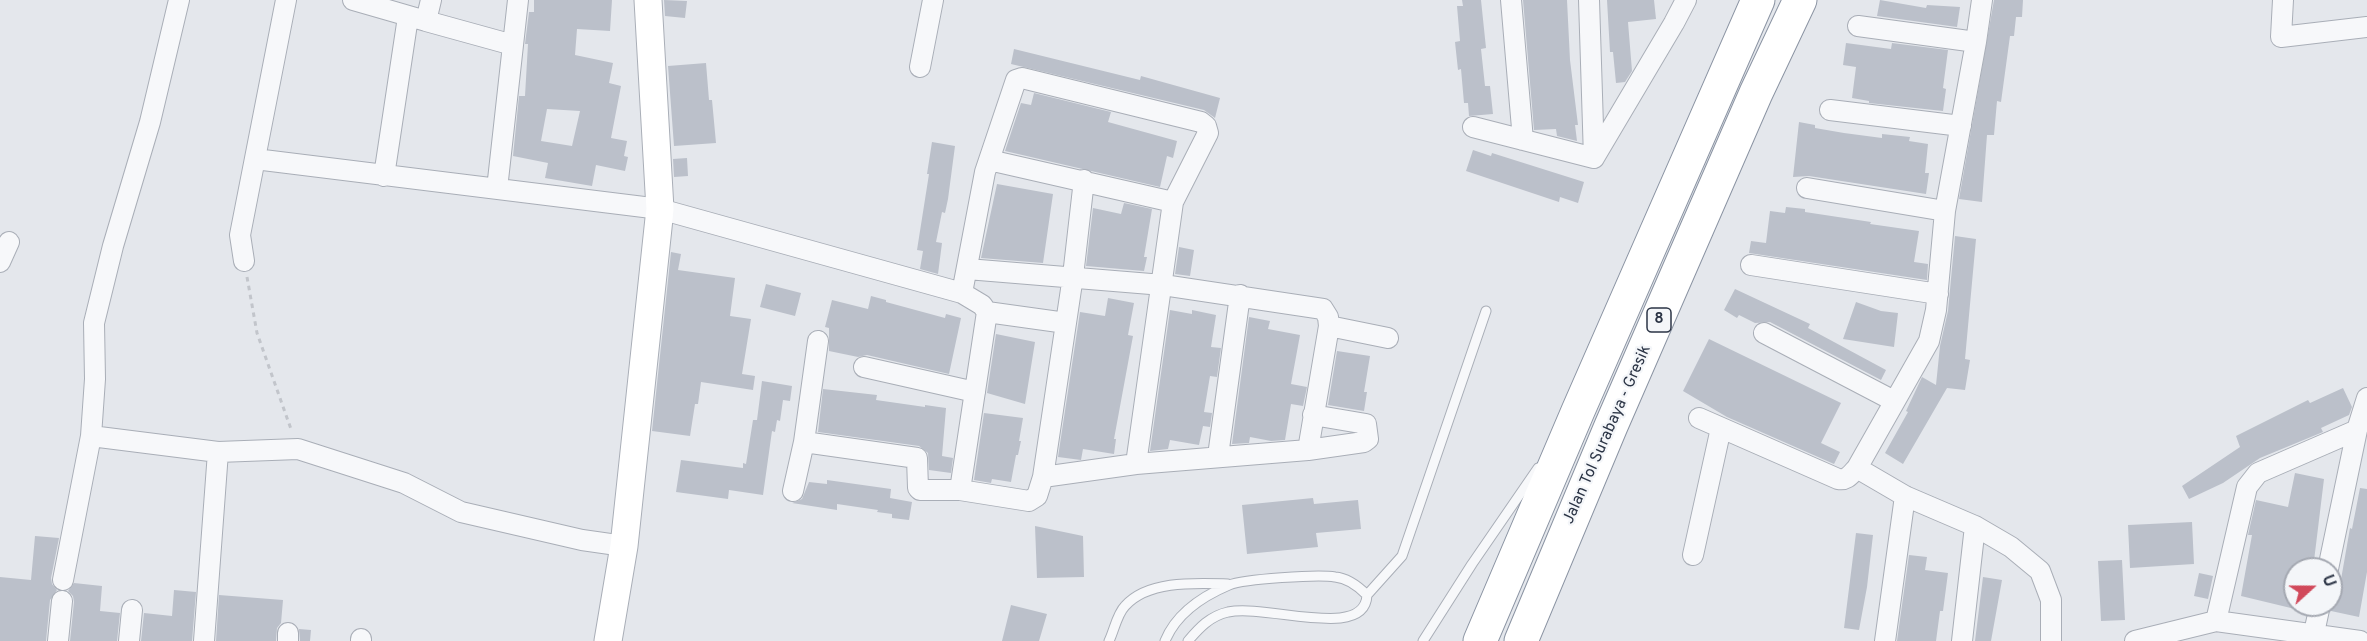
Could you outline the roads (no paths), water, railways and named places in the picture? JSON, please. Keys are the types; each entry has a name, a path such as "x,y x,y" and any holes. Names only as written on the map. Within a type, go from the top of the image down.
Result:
{"highway":[{"name":"8","path":"1480,641 1758,0"},
{"name":"Jalan Tol Surabaya - Gresik","path":"1521,641 1611,426 1756,93 1800,0"}],"street":[{"path":"63,580 91,436 95,379 94,323 113,246 150,122 179,0"},
{"path":"244,261 240,235 286,0"},
{"path":"353,0 513,45"},
{"path":"384,176 417,19 431,0"},
{"path":"497,189 518,0"},
{"path":"608,641 624,546 660,209 648,0"},
{"path":"920,67 933,0"},
{"path":"1511,0 1523,140"},
{"path":"1589,0 1594,158"},
{"path":"1674,0 1674,23"},
{"path":"1594,158 1686,0"},
{"path":"1699,418 1838,479 1848,478 1857,468 1929,340 1938,294 1945,211 1982,0"},
{"path":"2283,0 2281,37 2367,27"},
{"path":"1858,26 1976,42"},
{"path":"962,292 989,160 1016,80 1022,78 1201,122 1206,126 1208,133 1173,202 1136,464"},
{"path":"1830,110 1961,126"},
{"path":"1473,128 1594,158"},
{"path":"255,159 660,209 962,292 982,305 987,312 960,490"},
{"path":"989,160 1173,202"},
{"path":"804,442 917,458 919,489 960,490 1029,501 1037,496 1043,477 1073,276 1084,180"},
{"path":"1807,188 1945,211"},
{"path":"0,262 9,242"},
{"path":"1750,265 1938,294"},
{"path":"967,269 1163,285 1323,309 1328,317 1329,326 1308,450"},
{"path":"1218,456 1240,295"},
{"path":"987,312 1066,323"},
{"path":"1329,326 1388,338"},
{"path":"1764,333 1894,401"},
{"path":"793,491 804,442 818,341"},
{"path":"864,367 975,392"},
{"path":"2331,557 2357,430 2367,398"},
{"path":"1043,477 1136,464 1308,450 1364,442 1368,439 1366,424 1313,415"},
{"path":"1693,555 1721,428"},
{"path":"2216,621 2247,487 2251,480 2258,473 2357,430"},
{"path":"91,436 218,452 298,449 404,483 461,512 582,540 624,546"},
{"path":"204,641 218,452"},
{"path":"1857,468 1905,496 1975,526 2011,547 2040,571 2051,600 2051,641"},
{"path":"1885,641 1905,496"},
{"path":"1962,641 1975,526"},
{"path":"58,641 62,601"},
{"path":"129,641 132,610"},
{"path":"2314,633 2317,617"},
{"path":"2135,641 2216,621 2360,641"}],"lane":[{"path":"1364,618 1367,595 1402,556 1486,311"},
{"path":"1551,449 1578,411"},
{"path":"1423,641 1472,564 1545,459"},
{"path":"1109,641 1124,607 1150,589 1187,583 1231,584 1309,576 1337,577 1354,583 1367,595"},
{"path":"1165,641 1171,627 1190,607 1231,584"},
{"path":"1188,641 1203,623 1229,612 1259,615 1285,625"}]}
